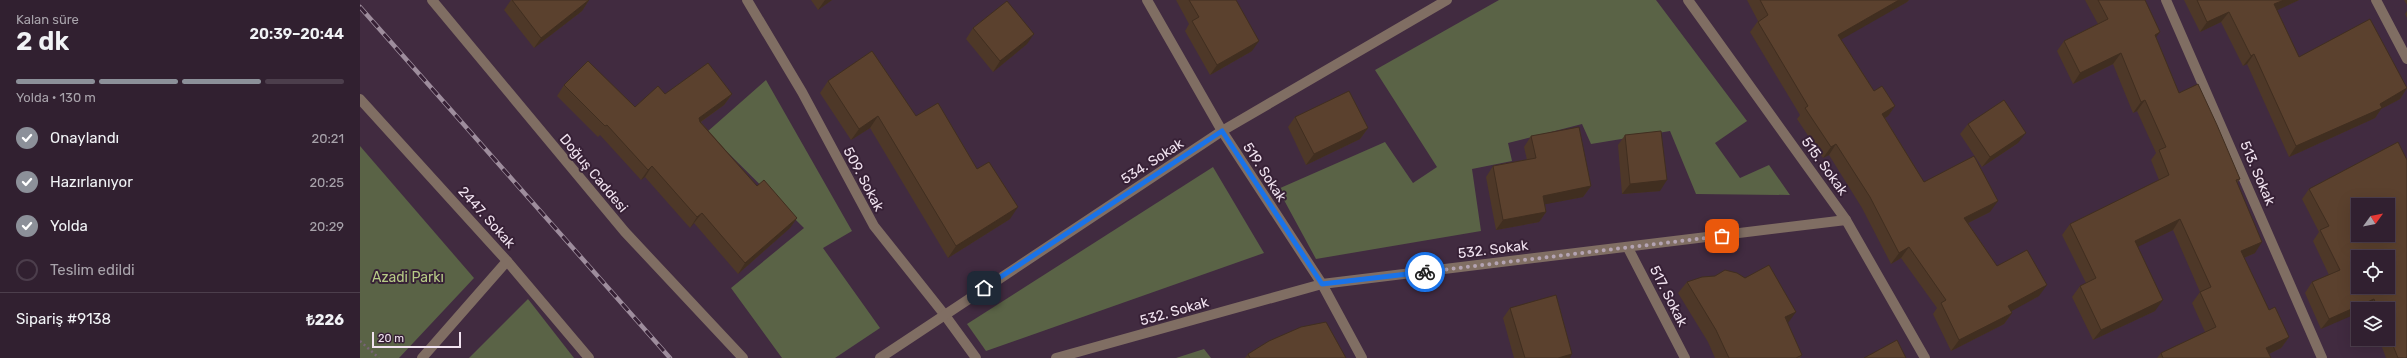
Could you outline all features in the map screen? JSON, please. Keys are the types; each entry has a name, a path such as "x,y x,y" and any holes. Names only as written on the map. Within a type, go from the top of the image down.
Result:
{"street":[{"name":"Doğuş Caddesi","path":"432,0 625,232 743,358"},
{"name":"509. Sokak","path":"747,0 802,92 874,226 944,314 976,358"},
{"name":"519. Sokak","path":"1147,0 1222,131 1322,284 1362,358"},
{"name":"534. Sokak","path":"880,358 944,314 1222,131 1447,0"},
{"name":"515. Sokak","path":"1688,0 1846,220 1925,358"},
{"name":"513. Sokak","path":"2166,0 2322,358"},
{"path":"2376,0 2407,59"},
{"name":"2447. Sokak","path":"360,99 508,261 589,358"},
{"name":"532. Sokak","path":"1056,358 1322,284 1628,248 1846,220"},
{"name":"517. Sokak","path":"1628,248 1685,358"},
{"path":"422,358 508,261"}],"path":[{"path":"360,341 379,358"}],"green space":[{"path":"1499,0 1656,0 1747,121 1715,143 1740,178 1769,165 1790,195 1696,194 1670,131 1591,144 1582,124 1508,143 1512,161 1472,169 1481,231 1316,259 1278,189 1385,142 1413,183 1437,167 1375,70"},
{"path":"766,80 852,231 823,248 880,328 835,358 782,358 731,288 804,228 707,132"},
{"name":"Azadi Parkı","path":"360,146 474,278 399,358 360,358"},
{"path":"1213,167 1264,253 986,351 967,324"},
{"path":"528,299 574,358 469,358"},
{"path":"1204,349 1211,358 1176,358"}],"building":[{"path":"512,0 589,0 541,38"},
{"path":"1189,0 1236,0 1259,41 1217,65 1192,21 1199,17"},
{"path":"1760,0 1899,0 1838,35 1874,91 1882,86 1895,106 1882,114 1924,182 1974,156 1998,201 1964,218 1997,266 2027,250 2047,285 2008,306 2012,313 1959,340 1941,303 1946,300 1909,247 1899,253 1870,197 1836,144 1831,147 1805,108 1808,106 1758,22 1768,15"},
{"path":"2098,0 2145,0 2160,32 2155,35 2179,93 2198,84 2240,179 2236,180 2262,242 2241,251 2269,310 2275,307 2289,337 2266,348 2271,358 2163,358 2161,353 2216,327 2200,292 2211,287 2180,219 2135,241 2163,300 2101,330 2080,286 2096,278 2070,224 2169,175 2159,150 2166,147 2145,100 2141,102 2121,53 2080,73 2064,41 2108,19"},
{"path":"2197,0 2284,0 2274,4 2299,57 2370,19 2407,88 2380,104 2382,108 2296,146 2254,54 2251,56 2229,12 2207,22"},
{"path":"1007,1 1034,34 1000,61 973,28"},
{"path":"872,51 916,116 938,103 977,169 989,162 1018,207 956,246 878,116 859,129 828,81"},
{"path":"588,61 635,107 658,86 665,94 708,63 732,94 699,118 700,122 757,186 764,180 797,218 745,263 702,213 697,217 652,166 648,170 607,125 605,126 564,85"},
{"path":"1349,91 1368,128 1314,154 1295,117"},
{"path":"2004,100 2026,133 1990,157 1968,124"},
{"path":"1579,127 1591,186 1543,196 1546,212 1503,220 1493,166 1536,158 1531,136"},
{"path":"1661,131 1667,180 1630,184 1625,135"},
{"path":"2398,142 2407,160 2407,358 2398,358 2393,346 2395,346 2395,302 2375,302 2374,299 2367,302 2351,302 2351,309 2329,319 2312,282 2340,270 2320,230 2329,226 2309,189"},
{"path":"1769,265 1796,312 1785,317 1802,355 1796,358 1729,358 1716,330 1687,282 1702,277 1715,276 1725,270 1737,273 1745,278"},
{"path":"1556,295 1572,354 1558,358 1525,358 1510,308"},
{"path":"1326,322 1346,358 1250,358 1248,354 1269,341 1301,327"},
{"path":"1897,340 1906,358 1864,358"}],"railway":[{"path":"360,7 670,358"}],"way so far":[{"path":"1425,272 1722,236"}],"route":[{"path":"984,288 1222,131 1322,284 1425,272"}]}
